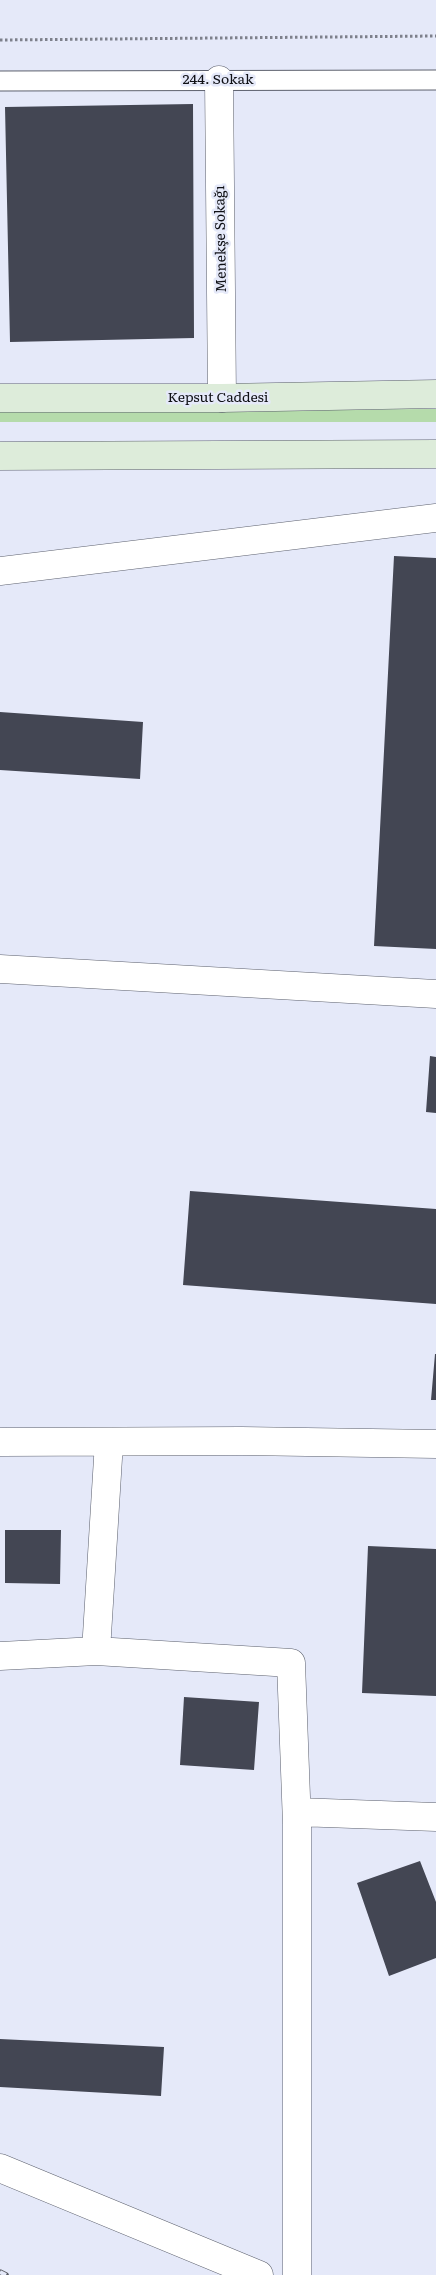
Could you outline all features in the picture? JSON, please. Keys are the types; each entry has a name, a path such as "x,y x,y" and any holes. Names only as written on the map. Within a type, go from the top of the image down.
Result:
{"main road":[{"name":"Kepsut Caddesi","path":"0,398 222,398 436,394"},
{"path":"0,456 436,454"}],"street":[{"name":"Menekşe Sokağı","path":"219,80 222,398"},
{"path":"0,571 436,518"},
{"path":"0,969 436,994"},
{"path":"0,1442 242,1441 436,1444"},
{"path":"96,1651 109,1442"},
{"path":"0,1656 96,1651 291,1662 296,1812 297,2275"},
{"path":"296,1812 436,1817"},
{"path":"0,2168 259,2275"}],"lane":[{"name":"244. Sokak","path":"0,81 436,80"}],"path":[{"path":"0,40 436,36"}],"green space":[{"path":"436,409 436,422 0,422 0,411"}],"building":[{"path":"193,104 194,338 10,342 5,107"},
{"path":"394,556 436,558 436,949 374,946"},
{"path":"0,712 143,722 140,779 0,770"},
{"path":"430,1056 436,1057 436,1113 426,1112"},
{"path":"190,1191 436,1209 436,1304 183,1285"},
{"path":"435,1354 436,1400 431,1400"},
{"path":"5,1530 61,1530 60,1584 5,1583"},
{"path":"368,1546 436,1549 436,1696 362,1693"},
{"path":"184,1697 259,1702 254,1770 180,1765"},
{"path":"420,1861 436,1902 436,1958 389,1976 357,1883"},
{"path":"0,2039 164,2047 161,2096 0,2087"}],"railway":[{"path":"0,2272 6,2275"}]}
